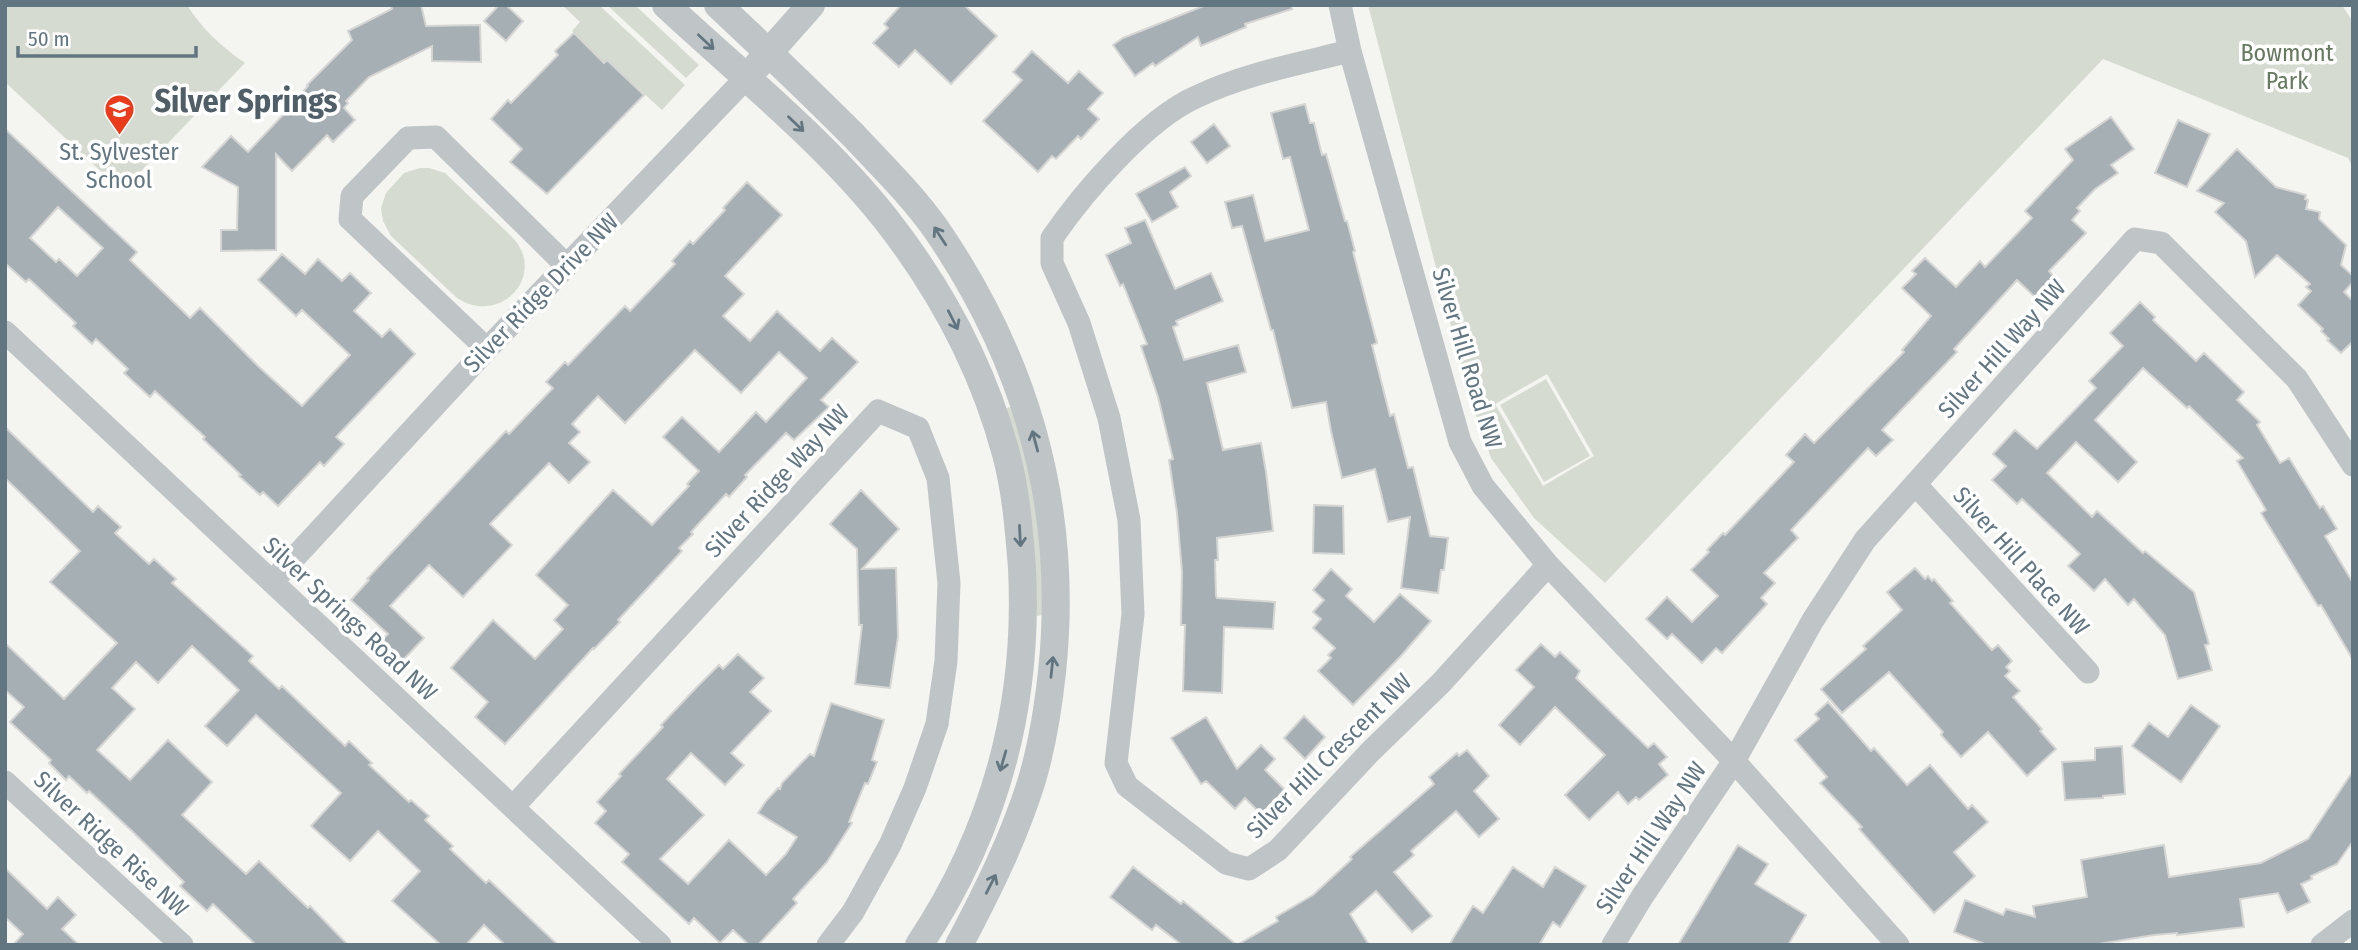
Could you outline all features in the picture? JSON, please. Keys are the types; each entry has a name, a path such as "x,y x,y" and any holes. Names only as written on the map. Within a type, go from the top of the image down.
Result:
{"street":[{"path":"666,5 845,172 884,217 945,305 986,393 1007,456 1019,523 1024,612 1013,722 986,816 950,892 919,945"},
{"path":"718,5 891,174 934,227 974,290 1011,366 1045,477 1054,541 1057,601 1047,713 1032,780 1014,830 996,875 959,945"},
{"name":"Silver Ridge Drive NW","path":"272,582 487,349 746,78 811,5"},
{"name":"Silver Hill Road NW","path":"1340,5 1350,51 1460,442 1483,486 1548,565 1734,761"},
{"name":"Silver Hill Crescent NW","path":"1350,51 1237,80 1193,98 1153,125 1110,167 1052,238 1052,263 1079,323 1109,418 1129,520 1133,614 1115,763 1127,786 1226,863 1249,869 1278,850 1370,752 1440,683 1548,565"},
{"path":"487,349 350,219 352,197 408,138 436,137 567,266"},
{"name":"Silver Hill Way NW","path":"1613,945 1642,897 1734,761 1813,620 1865,540 2135,239 2161,243 2297,379 2353,465"},
{"name":"Silver Springs Road NW","path":"5,332 660,945"},
{"name":"Silver Ridge Way NW","path":"513,807 878,411 898,419 918,428 938,478 949,583 946,661 937,724 915,788 890,845 853,912 828,945"},
{"name":"Silver Hill Place NW","path":"1916,485 2088,672"},
{"name":"Silver Hill Way NW","path":"1734,761 1898,945"},
{"name":"Silver Ridge Rise NW","path":"5,782 182,945"},
{"path":"2322,945 2353,921"}],"green space":[{"name":"St. Sylvester School","path":"5,5 187,5 213,37 245,63 122,191 5,82"},
{"path":"562,5 599,5 685,85 662,110 607,60 604,63 572,31 580,22"},
{"path":"607,5 635,5 699,65 686,78"},
{"name":"Bowmont Park","path":"1368,5 2342,5 2353,22 2353,168 2348,158 2103,59 1605,583 1534,518 1491,458 1469,395","holes":["1547,374 1594,456 1543,486 1495,404"]},
{"path":"420,168 445,173 512,237 522,251 525,266 522,280 515,292 503,301 489,306 473,305 457,298 391,236 383,221 381,208 386,193 404,173"},
{"path":"1546,379 1590,456 1544,482 1500,405"},
{"path":"1013,406 1035,471 1048,614 1037,616 1001,410"}],"building":[{"path":"391,5 421,5 426,26 480,25 481,62 432,61 432,46 369,77 346,101 348,103 344,108 355,120 333,142 327,135 292,171 276,154 276,250 221,251 221,230 237,230 238,187 202,167 231,136 248,152 300,97 307,85 352,40 348,31 392,9"},
{"path":"499,5 506,5 523,21 506,41 484,21"},
{"path":"901,5 964,5 997,36 951,84 915,50 899,67 873,43 888,28 884,24"},
{"path":"1206,5 1291,5 1292,9 1245,24 1246,27 1201,46 1198,37 1135,76 1113,45 1123,38"},
{"path":"574,33 604,63 607,60 644,95 547,194 510,162 522,149 491,119 508,100 511,103 558,55 555,51"},
{"path":"1032,51 1068,83 1079,71 1103,93 1088,109 1099,119 1081,139 1078,136 1056,159 1052,156 1038,172 983,121 1022,80 1013,72"},
{"path":"1305,104 1310,123 1314,123 1322,155 1326,154 1347,221 1377,343 1372,345 1390,416 1394,414 1408,468 1413,467 1430,536 1448,538 1438,593 1401,588 1410,517 1388,522 1375,469 1342,478 1326,402 1292,408 1273,330 1242,226 1232,228 1225,202 1253,195 1265,241 1309,230 1290,157 1283,159 1271,113"},
{"path":"2111,117 2134,149 2111,165 2118,173 2095,189 2077,208 2080,211 2072,220 2086,233 2049,271 2055,278 2036,298 2017,280 1954,349 1957,352 1882,430 1893,440 1876,456 1868,448 1791,530 1798,538 1764,573 1775,583 1761,598 1767,604 1722,653 1716,648 1702,663 1672,634 1667,639 1646,619 1667,597 1692,622 1718,596 1691,570 1723,533 1725,535 1794,462 1786,455 1805,434 1814,443 1904,352 1902,350 1931,316 1902,288 1916,274 1912,271 1925,258 1956,287 1980,261 1985,267 2032,218 2025,211 2073,160 2065,149"},
{"path":"2178,120 2210,134 2187,187 2155,173"},
{"path":"1214,124 1230,146 1207,163 1191,142"},
{"path":"5,129 137,252 130,260 190,318 200,308 302,406 350,355 302,310 296,316 258,280 282,254 305,274 318,259 342,281 350,273 371,293 354,311 382,337 390,329 415,354 336,437 344,444 324,466 320,462 278,506 263,492 260,495 239,476 241,475 203,439 205,437 155,391 150,397 124,373 128,369 96,339 92,344 73,326 76,323 29,279 26,282 5,263","holes":["58,207 103,248 77,276 59,259 56,262 30,238"]},
{"path":"2237,149 2276,187 2306,195 2306,209 2320,212 2319,219 2346,245 2341,265 2353,276 2353,282 2344,292 2353,301 2353,341 2341,353 2327,340 2329,339 2321,331 2323,329 2298,305 2311,291 2306,287 2310,284 2277,255 2255,277 2246,241 2215,212 2224,203 2197,191"},
{"path":"1185,167 1191,176 1170,192 1178,207 1152,222 1136,194"},
{"path":"747,182 782,215 725,276 744,294 723,316 750,341 777,311 820,351 832,338 858,362 821,400 829,407 794,440 786,433 745,475 747,477 729,497 726,494 691,532 693,534 679,548 682,551 618,620 620,622 505,744 475,717 488,702 451,668 493,620 535,659 563,629 554,620 568,605 536,575 613,490 652,525 689,486 687,484 699,471 663,437 682,417 719,452 756,412 766,422 807,378 779,352 741,393 695,350 625,423 598,396 572,424 580,432 569,443 590,462 569,483 549,463 490,524 512,545 463,597 429,565 390,606 424,638 403,660 382,640 388,634 351,600 369,580 367,579 506,431 509,434 553,388 546,382 565,362 568,365 625,306 630,311 675,264 672,261 690,241 693,244"},
{"path":"1145,220 1175,289 1211,273 1223,301 1176,321 1178,325 1173,327 1184,360 1238,345 1246,372 1207,383 1223,450 1261,443 1266,472 1273,531 1217,538 1216,596 1275,602 1273,629 1224,627 1222,693 1183,691 1185,625 1181,625 1182,572 1169,460 1173,459 1158,397 1141,346 1147,344 1123,284 1120,286 1106,255 1131,243 1125,228"},
{"path":"2140,302 2155,317 2153,320 2196,361 2204,353 2244,392 2237,400 2260,422 2257,425 2280,463 2289,458 2320,508 2323,506 2337,529 2325,536 2353,583 2353,660 2261,513 2266,510 2237,461 2243,458 2189,406 2187,408 2143,368 2095,420 2137,462 2118,482 2076,442 2047,473 2092,517 2097,511 2143,553 2145,551 2194,592 2209,644 2205,645 2212,670 2178,679 2165,635 2134,599 2128,605 2105,579 2094,591 2068,566 2080,554 2022,499 2017,504 1992,480 2006,466 1993,454 2015,430 2037,449 2096,388 2089,381 2123,346 2110,333"},
{"path":"5,427 93,512 98,506 121,527 115,533 149,564 154,559 176,579 172,583 253,656 249,661 279,689 282,686 345,746 349,741 372,763 369,765 409,802 411,800 429,816 425,820 453,846 450,849 486,883 489,880 558,945 505,945 484,925 466,945 441,945 392,901 420,871 378,831 350,861 311,826 341,793 256,715 227,746 205,726 239,690 192,646 158,683 136,662 112,688 135,709 97,750 130,780 168,740 212,782 182,815 246,874 259,861 308,908 310,906 348,945 256,945 213,904 207,911 180,886 184,882 89,791 87,793 69,776 66,780 49,763 51,760 10,722 24,707 5,690 5,643 64,699 117,643 50,582 80,551 5,478"},
{"path":"861,490 899,529 862,569 896,568 898,637 890,688 855,684 862,625 859,625 857,549 830,524"},
{"path":"1314,505 1343,506 1344,554 1313,553"},
{"path":"1915,568 1925,579 1928,576 1932,581 1934,579 1953,601 1950,603 1992,650 1998,645 2012,661 2006,667 2010,671 2005,676 2020,691 2013,697 2056,749 2027,776 1988,732 1961,757 1941,735 1943,732 1889,672 1842,713 1821,689 1866,649 1863,646 1902,610 1887,592"},
{"path":"1331,569 1352,589 1346,596 1374,622 1400,594 1431,621 1353,705 1318,671 1331,658 1328,655 1335,648 1313,628 1321,619 1313,612 1324,600 1313,590"},
{"path":"1541,644 1555,657 1560,652 1580,671 1576,678 1648,748 1654,743 1667,757 1659,764 1668,775 1639,800 1636,797 1628,804 1618,792 1589,820 1565,795 1605,755 1555,707 1520,745 1499,725 1534,687 1516,670"},
{"path":"738,654 764,678 750,692 771,711 731,753 744,765 725,785 691,753 667,779 704,815 660,859 688,884 729,840 766,875 786,854 797,837 758,813 810,754 814,756 831,703 884,720 872,760 877,762 849,822 852,823 827,862 793,899 797,903 758,945 749,945 733,930 720,943 694,918 689,924 622,862 629,854 595,823 606,811 597,802 621,776 619,774 695,689 719,665 723,669"},
{"path":"1828,702 1871,751 1874,748 1907,785 1930,765 1968,809 1972,805 1988,822 1954,852 1975,876 1934,913 1859,829 1862,827 1820,783 1827,777 1795,740 1819,719 1815,714"},
{"path":"2191,705 2220,726 2181,782 2132,746 2149,723 2168,737"},
{"path":"1304,716 1325,737 1305,759 1284,738"},
{"path":"1206,717 1237,769 1261,745 1275,759 1265,770 1285,790 1261,814 1245,798 1235,809 1206,781 1201,784 1171,738"},
{"path":"2122,746 2125,794 2065,800 2062,762 2095,760 2095,748"},
{"path":"1467,750 1489,776 1474,791 1499,819 1479,837 1456,811 1411,851 1414,855 1394,872 1432,916 1412,932 1376,891 1350,914 1369,945 1237,945 1278,921 1276,917 1313,895 1352,859 1350,857 1434,784 1429,777 1457,753 1459,756"},
{"path":"2353,771 2353,841 2337,864 2311,876 2312,879 2301,884 2310,902 2287,913 2278,893 2240,899 2244,927 2154,935 2092,945 1987,945 1954,932 1965,900 2003,915 2006,909 2035,917 2033,906 2087,897 2081,860 2164,845 2169,877 2261,863 2308,839"},
{"path":"1738,845 1768,864 1755,884 1806,915 1788,945 1678,945"},
{"path":"1133,867 1181,904 1183,901 1237,945 1182,945 1156,925 1152,930 1110,897"},
{"path":"1513,867 1543,887 1555,867 1586,886 1560,927 1553,922 1539,945 1449,945 1473,906 1483,913"},
{"path":"5,868 47,909 58,897 76,915 62,929 79,945 13,945 23,934 5,917"}],"place":[{"name":"St. Sylvester School","path":"119,137"}],"district":[{"name":"Silver Springs","path":"246,101"}]}
